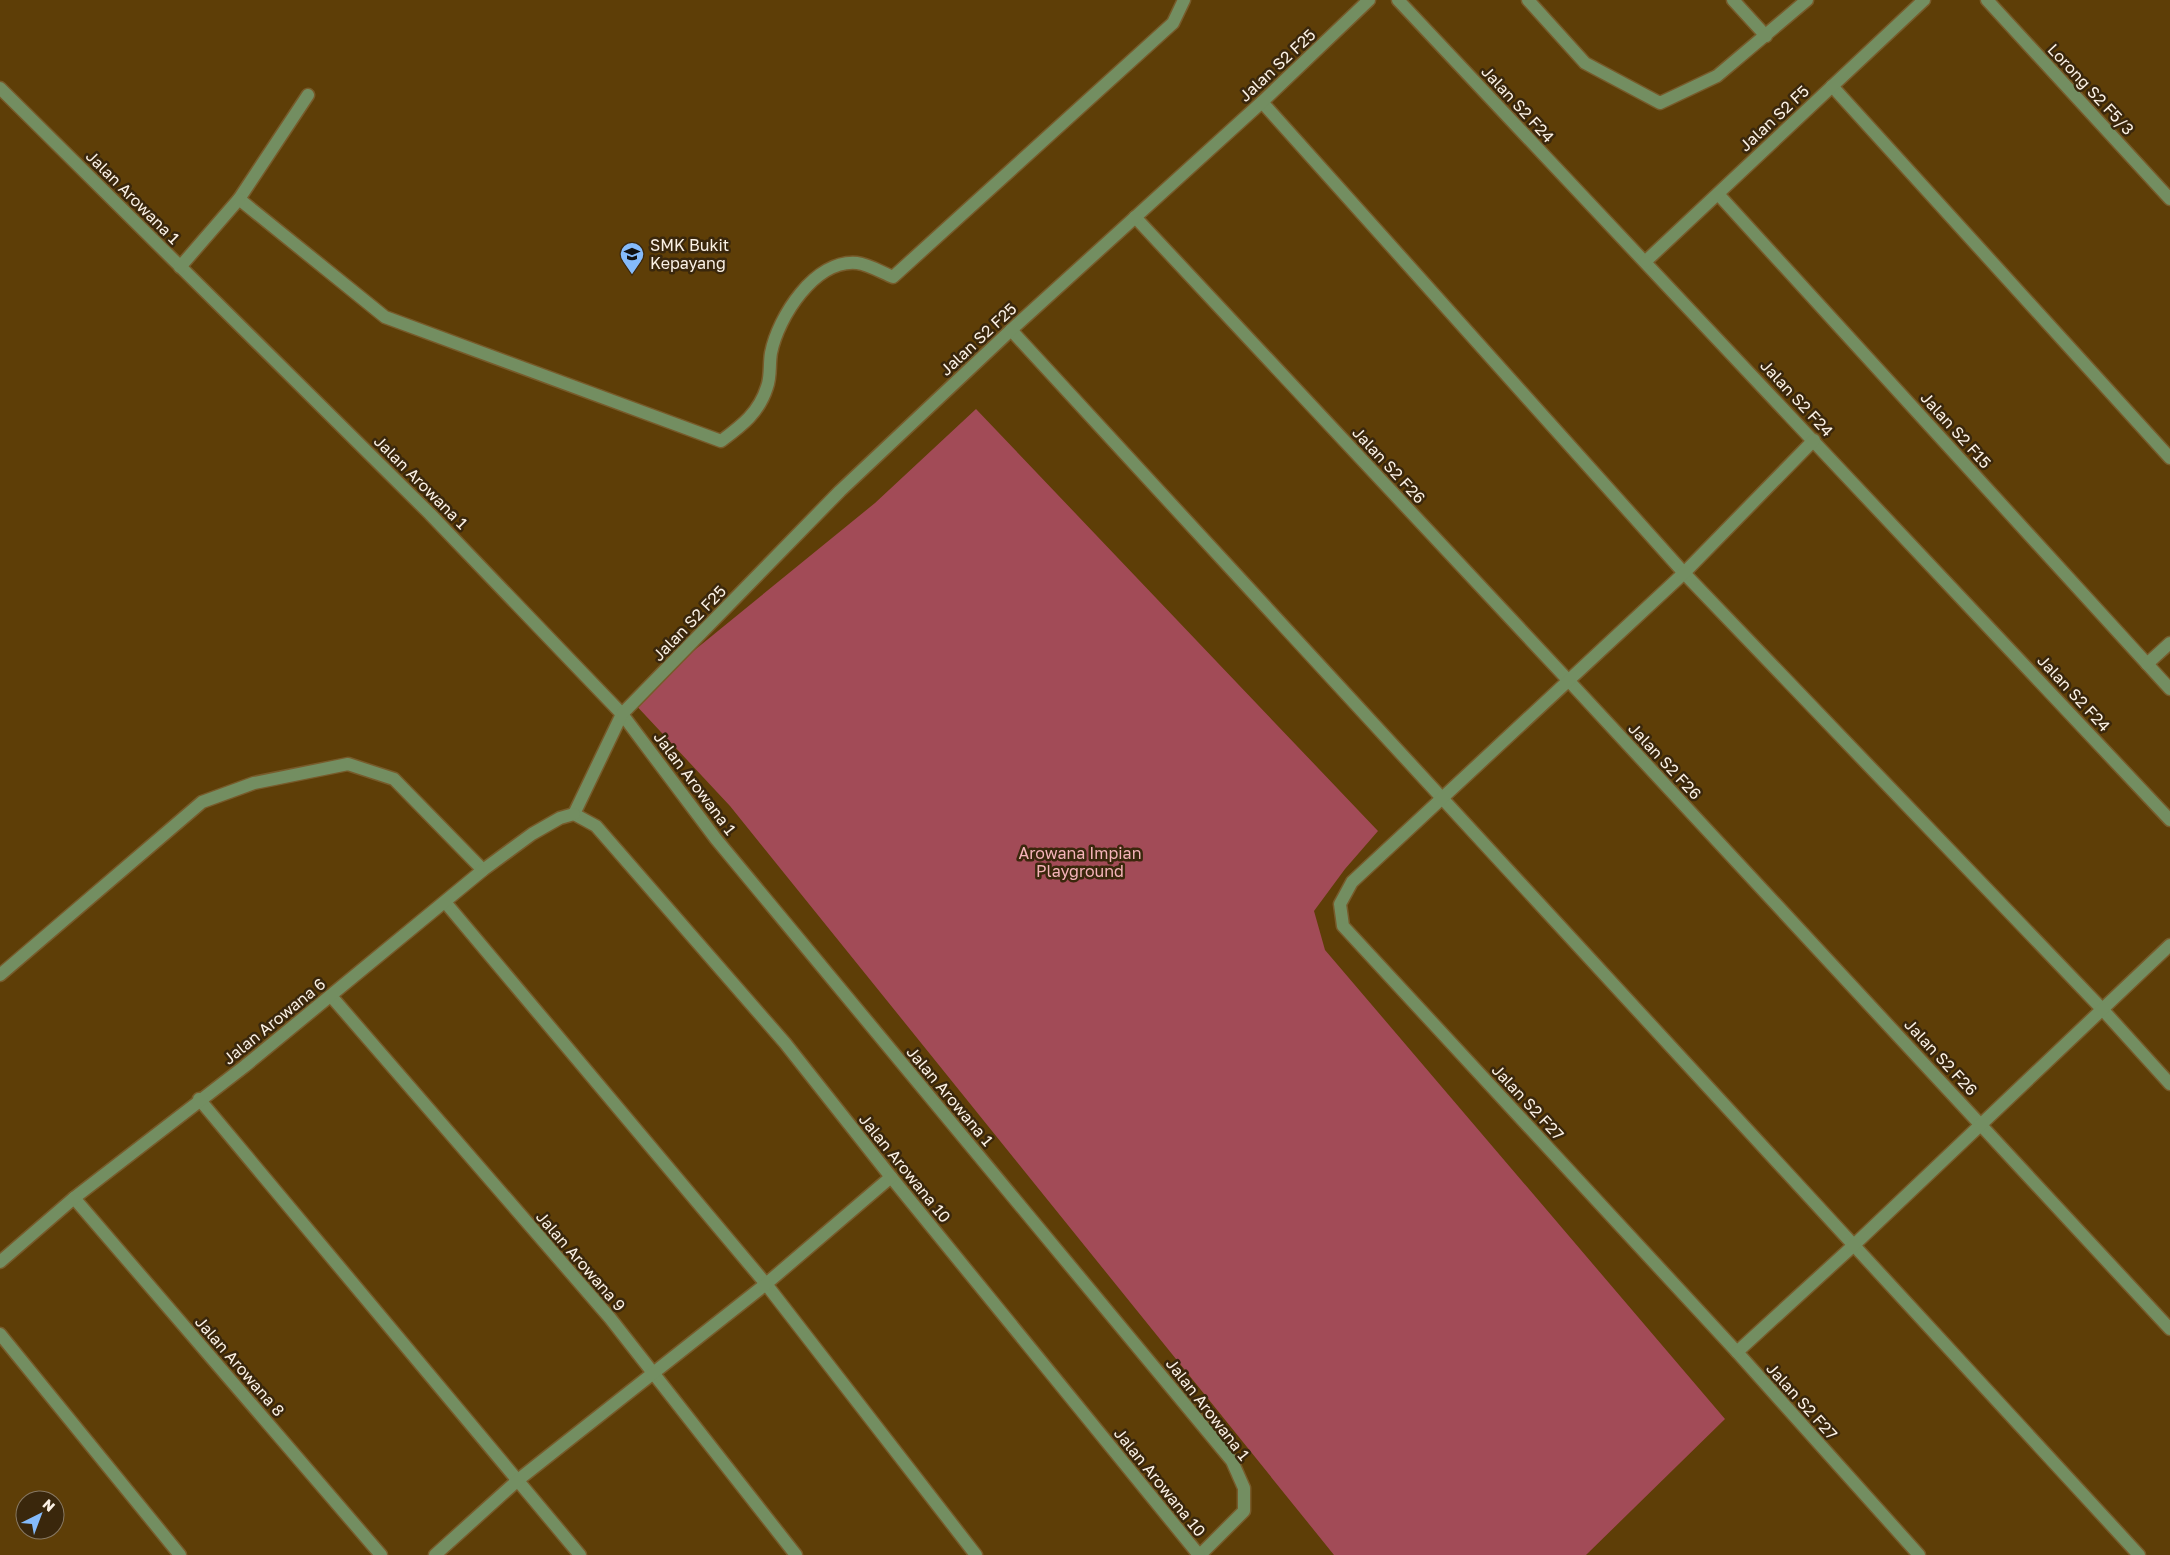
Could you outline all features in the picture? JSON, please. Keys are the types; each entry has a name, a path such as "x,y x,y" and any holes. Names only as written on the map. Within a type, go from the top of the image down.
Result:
{"street":[{"path":"239,199 385,316 721,441 752,417 767,387 771,353 779,325 805,288 831,267 858,263 893,277 1173,23 1184,0"},
{"name":"Jalan S2 F25","path":"574,814 622,714 840,491 1011,330 1262,102 1369,0"},
{"name":"Jalan S2 F24","path":"1398,0 1579,194 1646,261 2167,811"},
{"path":"1528,0 1585,63 1660,103 1718,76 1806,0"},
{"path":"1733,0 1766,36"},
{"name":"Jalan S2 F5","path":"1646,261 1924,0"},
{"name":"Lorong S2 F5/3","path":"1987,0 2170,199"},
{"path":"1832,86 2170,458"},
{"name":"Jalan Arowana 1","path":"0,88 430,514 622,714 716,839 1232,1460 1244,1488 1244,1511 1199,1555"},
{"path":"180,267 239,199 308,95"},
{"path":"1262,102 1684,573 2103,1010 2170,1084"},
{"name":"Jalan S2 F15","path":"1718,194 2170,689"},
{"name":"Jalan S2 F26","path":"1135,217 1568,680 2170,1329"},
{"path":"1011,330 2139,1555"},
{"name":"Jalan S2 F27","path":"1814,440 1684,573 1352,882 1340,904 1343,926 1737,1352 1919,1555"},
{"path":"2147,664 2170,643"},
{"path":"0,975 202,802 254,783 348,764 394,779 483,870"},
{"name":"Jalan Arowana 6","path":"0,1262 74,1198 245,1066 483,870 532,834 560,818 574,814"},
{"name":"Jalan Arowana 10","path":"574,814 596,826 785,1043 891,1177 1199,1555"},
{"path":"445,902 766,1284 976,1555"},
{"path":"1737,1352 1854,1245 2170,945"},
{"name":"Jalan Arowana 9","path":"331,996 610,1318 796,1555"},
{"path":"199,1100 580,1555"},
{"path":"435,1555 518,1480 766,1284 891,1177"},
{"name":"Jalan Arowana 8","path":"74,1198 381,1555"},
{"path":"0,1334 180,1555"}],"green space":[{"name":"Arowana Impian Playground","path":"976,409 1378,831 1345,869 1314,911 1325,950 1725,1419 1586,1555 1334,1555 730,806 632,701 875,503"}],"place":[{"name":"SMK Bukit Kepayang","path":"632,275"}]}
